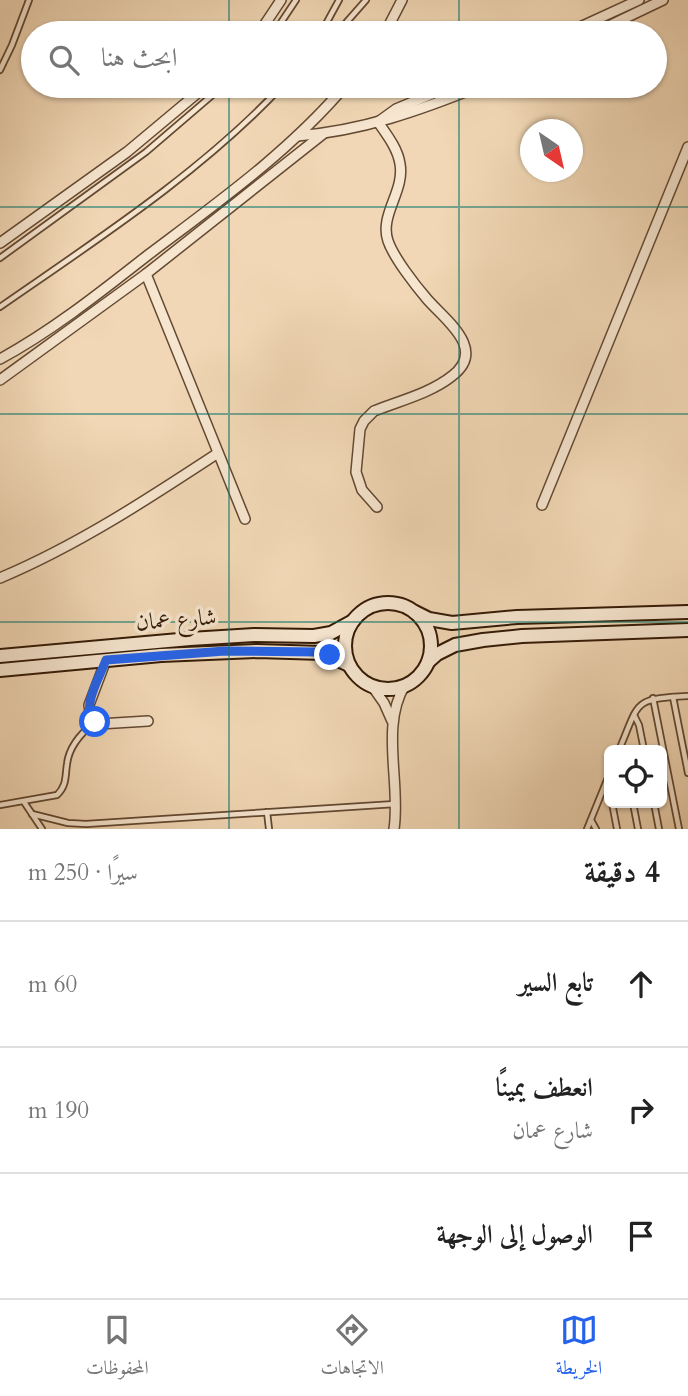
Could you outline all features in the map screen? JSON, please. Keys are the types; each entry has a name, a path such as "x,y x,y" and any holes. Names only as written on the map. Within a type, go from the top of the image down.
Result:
{"main road":[{"path":"688,612 527,617 452,623 429,619 397,604 387,603 368,608 353,621 346,638 346,656 358,677 372,686 389,689 405,685 419,676 437,654 455,645 522,636 688,630"},
{"path":"415,612 429,635 431,644 428,662"},
{"name":"شارع عمان","path":"0,656 201,638 314,636 353,621"},
{"name":"شارع عمان","path":"0,670 193,653 257,651 323,653 349,665"}],"street":[{"path":"267,21 281,0"},
{"path":"391,21 402,0"},
{"path":"593,21 639,0"},
{"path":"619,21 663,0"},
{"path":"0,243 127,152 192,98"},
{"path":"0,359 122,275 214,205 296,136 333,98"},
{"path":"378,122 396,108 421,98"},
{"path":"296,136 323,134 378,122 451,98"},
{"path":"377,506 362,490 357,479 360,434 364,421 374,411 451,377 463,362 465,349 458,331 421,292 388,242 387,221 399,190 401,171 395,148 378,122"},
{"path":"0,380 146,274 323,134"},
{"path":"542,505 688,147"},
{"path":"146,274 245,519"},
{"path":"0,578 94,531 218,453"},
{"path":"106,660 88,710 91,719 104,724 148,721"},
{"path":"394,829 396,804 393,722 398,699 405,685"},
{"path":"372,686 393,722"}],"lane":[{"path":"21,21 29,0"},
{"path":"282,21 296,0"},
{"path":"328,21 339,0"},
{"path":"348,21 366,0"},
{"path":"0,70 21,21"},
{"path":"0,258 146,152 209,98"},
{"path":"0,307 157,195 269,98"},
{"path":"622,745 641,703 653,698 688,696"},
{"path":"673,697 688,773"},
{"path":"653,698 679,829"},
{"path":"634,714 643,745"},
{"path":"0,805 53,798 61,792 71,750 80,734 95,722"},
{"path":"587,829 604,788"},
{"path":"24,802 42,829"},
{"path":"32,814 68,823 86,824 396,804"},
{"path":"613,808 618,829"},
{"path":"634,808 638,829"},
{"path":"655,808 659,829"},
{"path":"267,812 270,829"},
{"path":"591,820 596,829"}],"route":[{"path":"95,722 88,710 106,660 225,651 316,652 330,655"}]}
